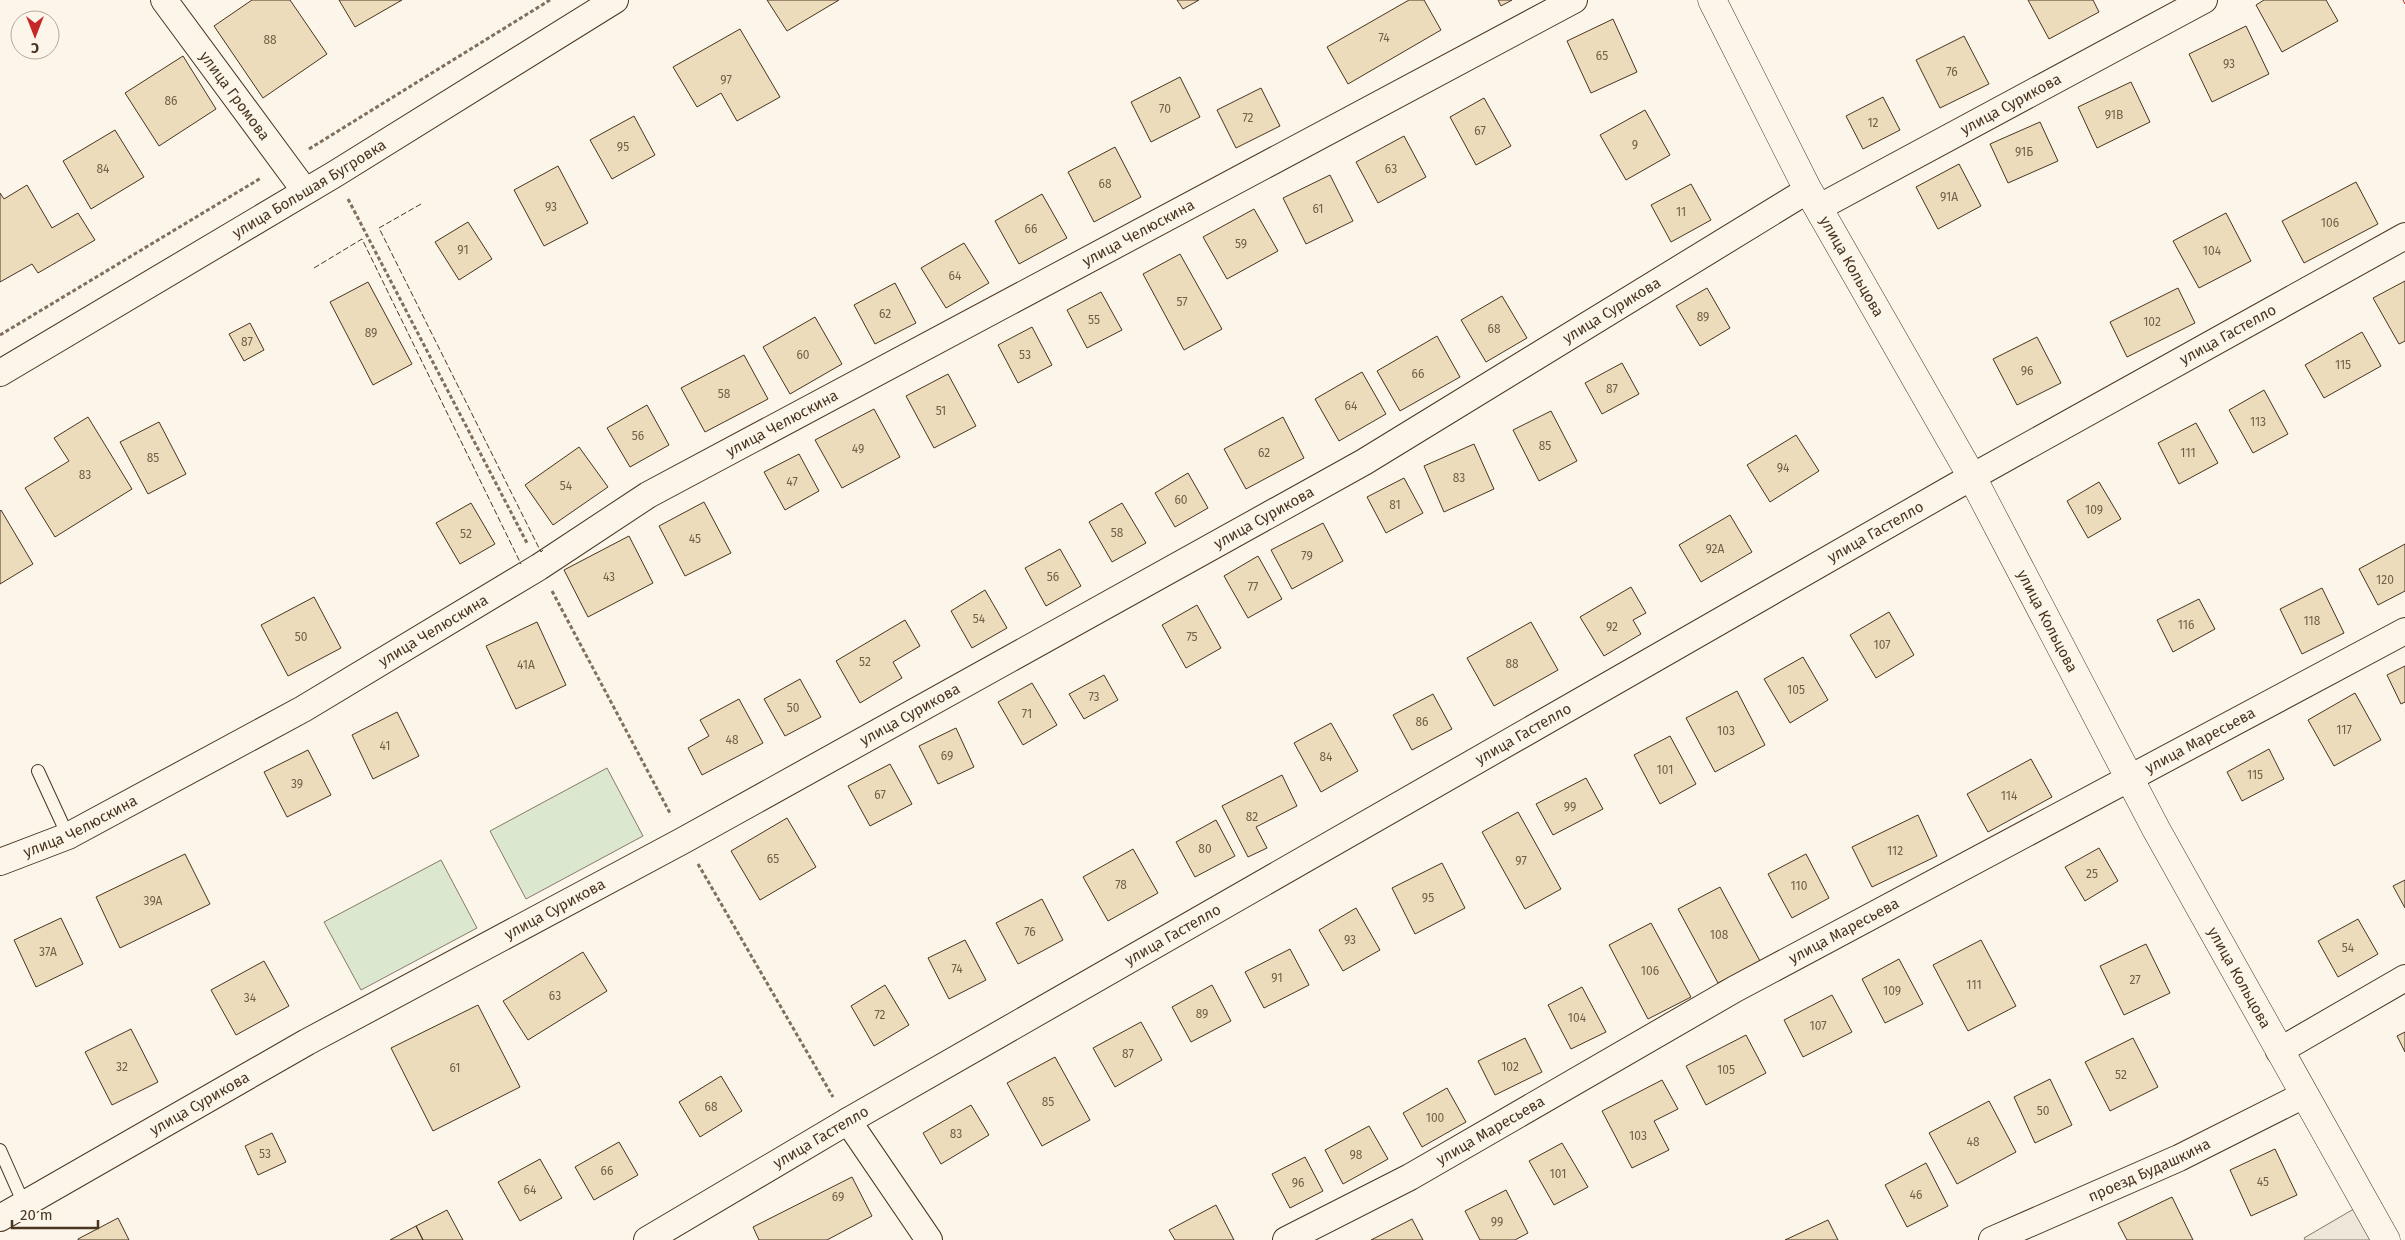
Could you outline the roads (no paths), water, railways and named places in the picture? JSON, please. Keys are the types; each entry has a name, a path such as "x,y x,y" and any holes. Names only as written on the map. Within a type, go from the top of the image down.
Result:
{"street":[{"name":"улица Громова","path":"164,0 305,191"},
{"name":"улица Большая Бугровка","path":"0,373 335,174 615,0"},
{"name":"улица Челюскина","path":"0,862 68,836 303,709 539,567 648,495 1574,0"},
{"name":"улица Кольцова","path":"1712,0 1813,199 1972,477 2130,779 2279,1051 2386,1240"},
{"name":"улица Сурикова","path":"0,1218 307,1042 684,840 1364,462 1813,199 2204,0"},
{"name":"улица Гастелло","path":"647,1240 848,1121 1972,477 2405,236"},
{"name":"улица Маресьева","path":"1286,1240 1410,1177 1735,989 2405,631"},
{"path":"2279,1051 2405,978"},
{"name":"проезд Будашкина","path":"1992,1240 2179,1158 2304,1094"},
{"path":"848,1121 929,1240"}],"lane":[{"path":"38,771 68,836"},
{"path":"0,1150 24,1204"}]}
